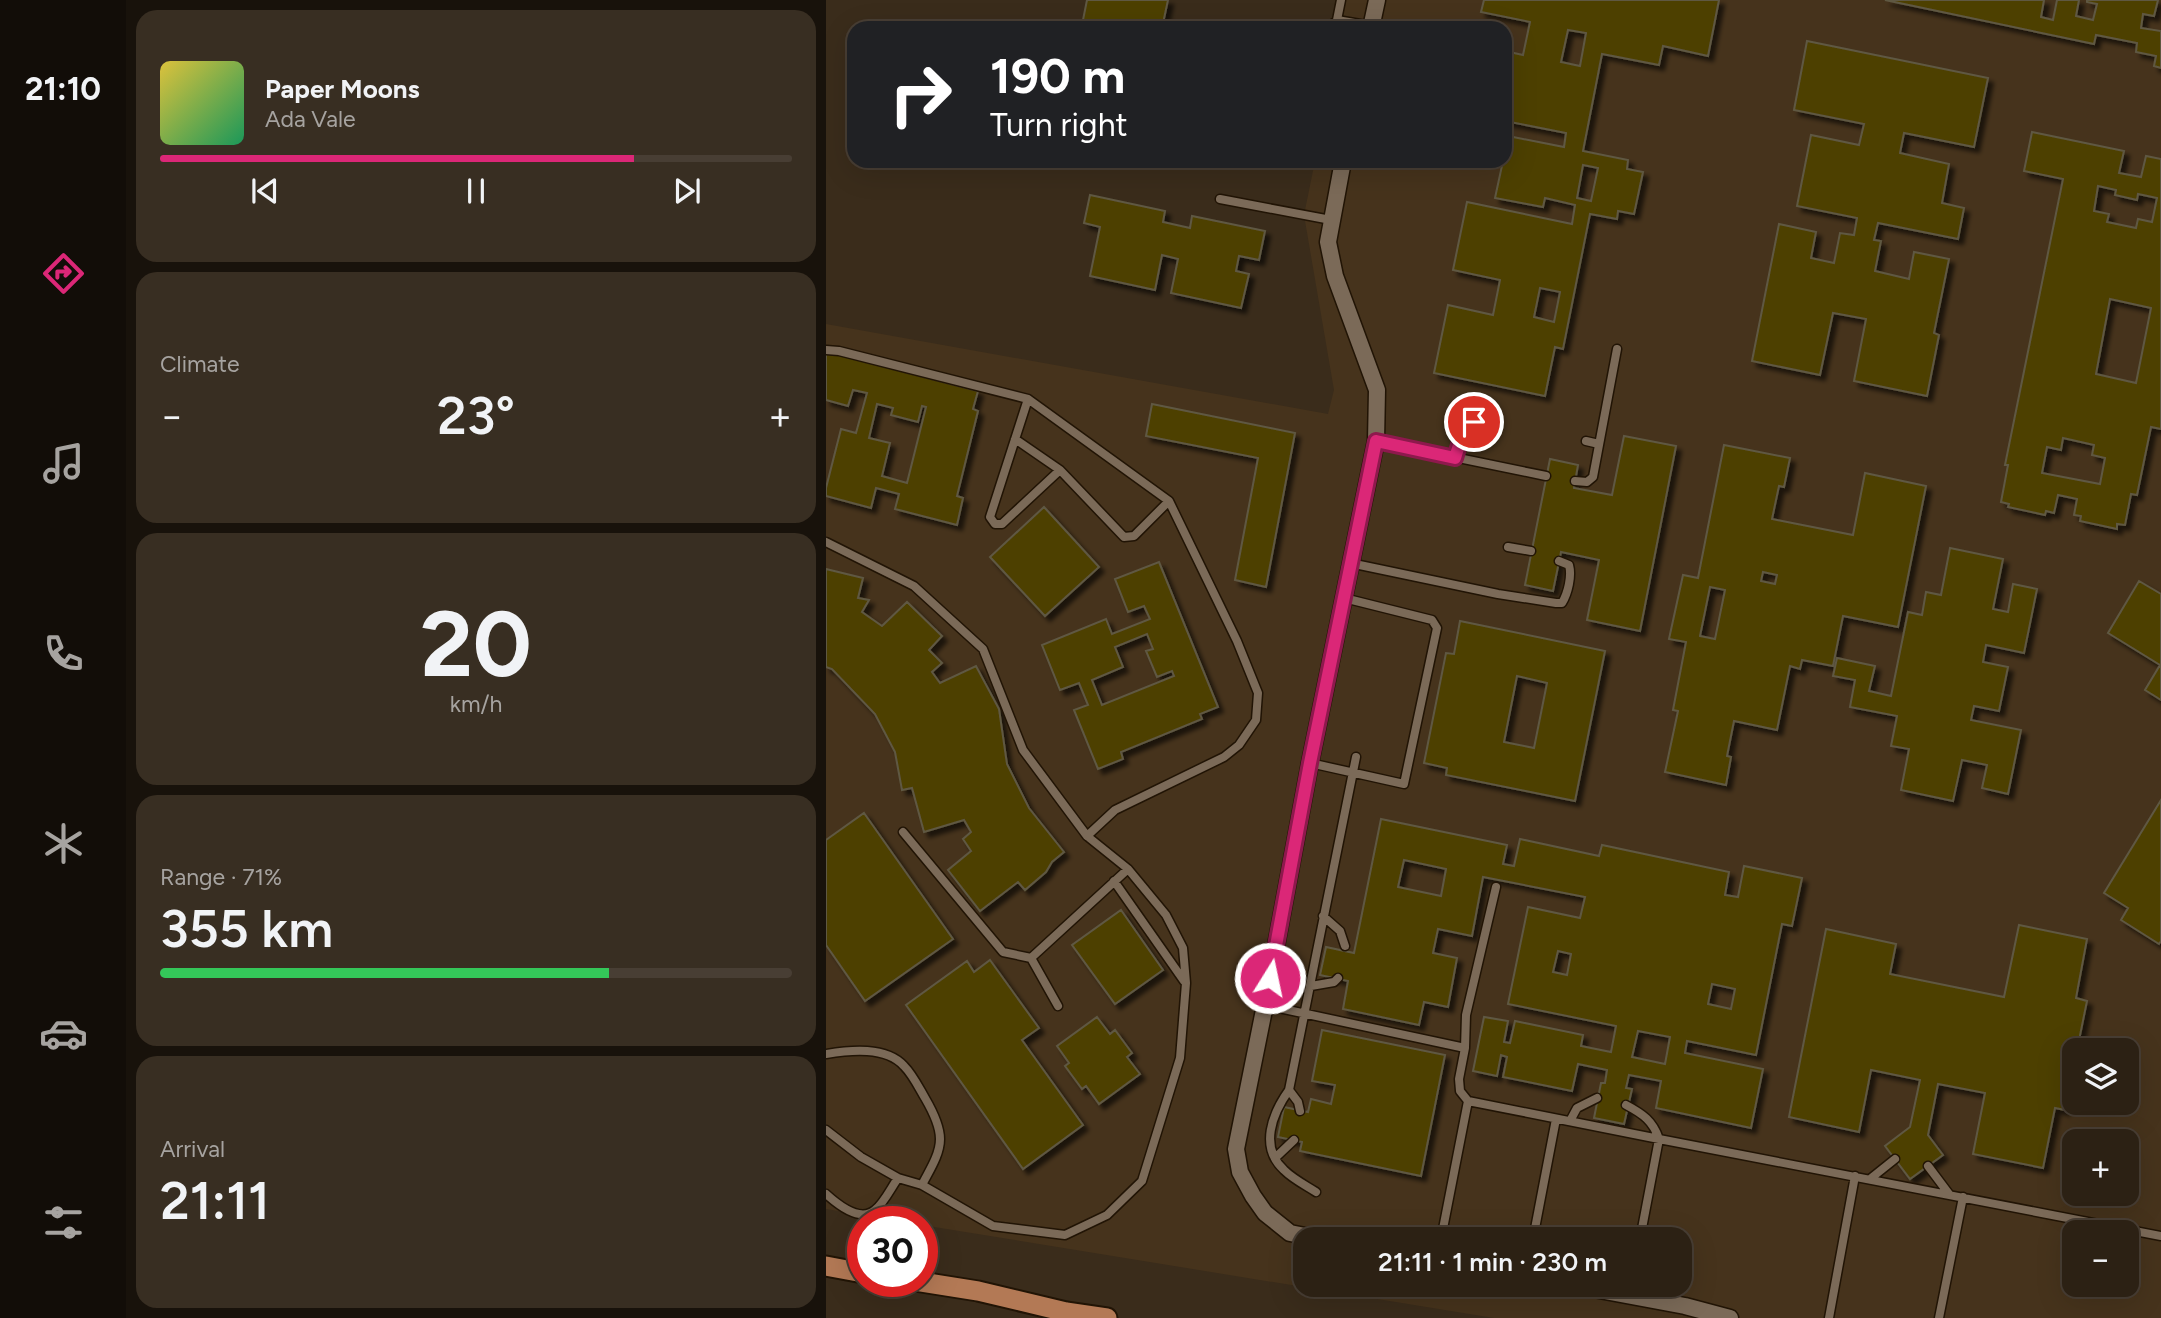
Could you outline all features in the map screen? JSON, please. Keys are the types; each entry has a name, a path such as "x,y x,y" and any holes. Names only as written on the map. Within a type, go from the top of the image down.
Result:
{"main road":[{"path":"826,1266 847,1270"},
{"path":"938,1285 978,1291 1065,1315 1107,1318"}],"street":[{"path":"1372,21 1377,0"},
{"path":"1293,1234 1265,1213 1253,1196 1240,1172 1236,1149 1310,763 1376,441 1377,390 1335,276 1328,242 1342,168"},
{"path":"1647,1297 1684,1312 1730,1318"}],"lane":[{"path":"1341,0 1337,20 1342,21"},
{"path":"1220,199 1331,220"},
{"path":"1575,481 1587,482 1593,477 1617,349"},
{"path":"826,350 1028,399 1169,501 1258,693 1256,720 1239,745 1224,757 1115,810 1087,836"},
{"path":"1028,399 990,517 995,524 1002,524 1060,470"},
{"path":"1455,458 1464,429 1474,422 1480,423"},
{"path":"1015,439 1060,470 1124,537 1133,536 1169,501"},
{"path":"1376,441 1546,476"},
{"path":"1586,441 1600,444"},
{"path":"826,542 914,586 983,649 1023,750 1087,836 1128,869 1166,915 1184,948 1186,983 1180,1058 1142,1181 1107,1215 1065,1235 993,1226 922,1185 898,1178 861,1157 826,1130"},
{"path":"1508,547 1531,551"},
{"path":"1350,563 1498,594 1562,603 1570,571 1569,565 1559,561"},
{"path":"1310,763 1404,784 1437,628 1433,620 1344,598"},
{"path":"1382,620 1385,609"},
{"path":"1317,1192 1282,1169 1271,1150 1270,1127 1278,1105 1289,1090 1356,757"},
{"path":"903,832 1003,952 1031,958 1058,1006"},
{"path":"1031,958 1128,869"},
{"path":"1114,881 1186,983"},
{"path":"1496,887 1466,1015 1465,1048 1459,1079 1460,1091 1468,1101 2161,1236"},
{"path":"1323,916 1340,931 1345,946"},
{"path":"1311,986 1334,982 1338,978"},
{"path":"1265,1005 1465,1048"},
{"path":"826,1054 876,1052 903,1064 918,1085 939,1126 937,1154 922,1185"},
{"path":"1289,1090 1298,1102 1300,1111"},
{"path":"1570,1121 1577,1108 1597,1098"},
{"path":"1443,1227 1468,1101"},
{"path":"1626,1105 1643,1114 1654,1125 1659,1139 1642,1227"},
{"path":"1535,1227 1556,1119"},
{"path":"1275,1158 1294,1140"},
{"path":"1870,1179 1895,1159"},
{"path":"1928,1166 1949,1194"},
{"path":"1829,1318 1855,1176"},
{"path":"826,1194 841,1207 868,1214 876,1210 898,1178"},
{"path":"1939,1318 1963,1196"}],"shaded area":[{"path":"1346,0 2161,0 2161,1318 1494,1318 1365,1297 1692,1297 1692,1227 1293,1227 1293,1285 938,1228 938,1206 847,1206 847,1212 826,1209 826,324 1328,414 1334,390 1304,215 1314,168 1512,168 1512,21 1342,21"}],"building":[{"path":"1087,0 1168,0 1164,21 1083,20"},
{"path":"1484,0 1719,0 1708,56 1663,46 1659,65 1602,54 1583,151 1628,160 1627,169 1643,172 1634,214 1618,211 1617,219 1590,214 1563,349 1555,347 1545,396 1434,373 1448,305 1493,315 1500,280 1453,270 1467,202 1572,224 1575,205 1545,198 1543,207 1495,198 1501,168 1512,168 1512,137 1564,147 1566,133 1512,122 1512,53 1523,55 1530,22 1481,12","holes":["1568,30 1586,33 1580,66 1561,62","1583,165 1598,168 1591,201 1577,198","1540,288 1560,292 1554,322 1534,317"]},
{"path":"1885,0 2044,0 2041,17 2053,20 2057,0 2079,0 2076,16 2093,20 2097,4 2087,0 2158,0 2154,16 2143,14 2141,28 2161,31 2161,68 2154,66 2156,56 2136,52 2137,43 2096,35 2094,44"},
{"path":"1807,41 1988,78 1974,147 1904,133 1900,153 1949,164 1942,203 1964,208 1958,239 1878,223 1874,240 1881,241 1875,271 1909,279 1914,252 1949,259 1934,333 1939,335 1927,396 1854,381 1866,319 1833,313 1820,375 1752,361 1779,224 1816,232 1811,258 1834,263 1840,233 1854,235 1857,218 1797,206 1811,135 1859,145 1864,124 1794,110"},
{"path":"2032,132 2124,151 2119,173 2141,177 2146,156 2161,159 2161,429 2151,427 2137,495 2131,494 2125,525 2117,524 2117,529 2080,521 2081,516 2074,515 2077,499 2058,495 2054,513 2046,511 2045,515 2008,507 2009,504 2001,502 2008,465 2005,465 2063,179 2024,171","holes":["2098,186 2116,190 2115,195 2137,200 2138,194 2157,198 2152,222 2138,219 2136,228 2107,222 2109,214 2094,211","2110,299 2151,308 2136,383 2096,374","2063,438 2094,445 2092,455 2105,458 2100,484 2042,473 2047,447 2061,450"]},
{"path":"1090,195 1165,211 1163,222 1190,228 1192,216 1265,231 1259,260 1239,256 1236,271 1249,274 1241,308 1171,293 1178,259 1162,255 1155,290 1090,276 1100,227 1084,223"},
{"path":"826,351 978,391 973,409 978,411 957,496 963,498 957,525 895,509 899,494 876,488 871,508 826,496 841,429 856,433 867,393 853,390 848,406 826,400","holes":["877,404 893,408 891,415 918,422 922,406 926,407 907,483 882,476 890,443 869,438"]},
{"path":"1152,404 1295,433 1266,587 1235,580 1258,458 1146,436"},
{"path":"1624,436 1676,446 1640,631 1587,620 1599,560 1561,552 1553,591 1525,585 1550,459 1578,465 1574,488 1612,495"},
{"path":"1724,445 1790,458 1784,487 1779,486 1772,519 1853,535 1865,473 1926,486 1898,627 1843,616 1833,666 1802,660 1800,669 1790,666 1777,730 1734,721 1727,756 1731,757 1726,785 1665,772 1678,711 1673,710 1686,642 1669,639 1683,575 1698,578","holes":["1763,572 1777,575 1775,584 1761,581","1710,587 1725,590 1715,639 1700,636"]},
{"path":"1044,507 1099,567 1045,616 990,557"},
{"path":"1950,548 2003,559 1993,609 2008,612 2013,584 2037,589 2024,653 1986,645 1983,662 2008,667 1999,711 1974,706 1971,720 2021,730 2008,794 1982,788 1987,765 1962,760 1953,801 1901,790 1909,749 1891,746 1897,716 1850,707 1855,680 1833,676 1837,658 1875,666 1869,691 1891,696 1908,612 1922,615 1926,592 1941,595"},
{"path":"1159,562 1218,707 1200,714 1202,719 1121,752 1123,759 1098,769 1074,710 1088,705 1079,683 1060,690 1042,645 1106,619 1112,634 1150,619 1144,606 1128,612 1115,579","holes":["1147,634 1153,649 1146,651 1157,677 1172,671 1174,676 1102,705 1092,680 1123,667 1115,647"]},
{"path":"826,569 863,578 858,598 869,600 862,612 882,626 907,602 942,636 929,650 942,663 932,672 940,683 976,666 999,709 1007,764 1029,808 1064,852 1025,890 1018,882 980,911 948,870 971,851 963,839 971,832 964,820 924,832 912,788 902,790 895,752 875,714 832,669 826,667"},
{"path":"2139,581 2161,594 2161,700 2145,690 2160,665 2108,633"},
{"path":"1460,621 1605,651 1575,801 1446,775 1447,768 1424,763 1446,653 1454,654","holes":["1517,676 1547,683 1534,748 1504,742"]},
{"path":"2161,800 2159,944 2121,920 2128,908 2104,893"},
{"path":"864,813 953,939 865,1001 826,945 826,840"},
{"path":"1381,819 1507,845 1503,864 1514,866 1520,839 1599,856 1602,845 1729,872 1725,895 1738,897 1744,866 1802,878 1792,926 1782,924 1756,1055 1687,1041 1685,1053 1763,1069 1751,1128 1656,1108 1661,1081 1629,1075 1626,1088 1632,1089 1624,1124 1594,1118 1601,1083 1605,1083 1607,1070 1578,1064 1572,1091 1503,1077 1507,1057 1501,1055 1497,1076 1473,1071 1484,1017 1508,1021 1504,1042 1510,1043 1515,1021 1583,1035 1581,1046 1611,1052 1616,1026 1508,1004 1528,907 1580,918 1585,897 1483,877 1472,936 1438,929 1433,953 1457,958 1448,1007 1424,1002 1419,1025 1343,1009 1348,981 1320,975 1326,947 1354,953","holes":["1404,860 1446,869 1441,896 1398,887","1558,951 1571,954 1567,975 1553,972","1712,984 1735,989 1731,1009 1708,1004","1638,1031 1670,1037 1665,1064 1632,1057"]},
{"path":"1121,910 1163,970 1115,1004 1072,945"},
{"path":"2019,925 2087,939 2076,998 2087,1001 2079,1038 2062,1038 2062,1109 2055,1108 2043,1168 1973,1154 1985,1093 1938,1084 1928,1135 1943,1155 1910,1179 1885,1146 1910,1127 1920,1080 1871,1070 1859,1132 1789,1117 1826,929 1896,944 1890,974 2004,997"},
{"path":"990,960 1039,1028 1022,1040 1083,1125 1023,1169 906,1005 967,961 974,972"},
{"path":"1097,1017 1110,1034 1115,1030 1132,1053 1127,1057 1140,1074 1099,1104 1086,1086 1082,1089 1065,1066 1069,1063 1057,1046"},
{"path":"1322,1030 1445,1055 1421,1176 1300,1151 1302,1142 1278,1137 1284,1107 1308,1112 1311,1099 1331,1104 1335,1085 1312,1081"}],"route":[{"path":"1270,978 1310,763 1376,441 1455,458 1464,429 1474,422"}]}
